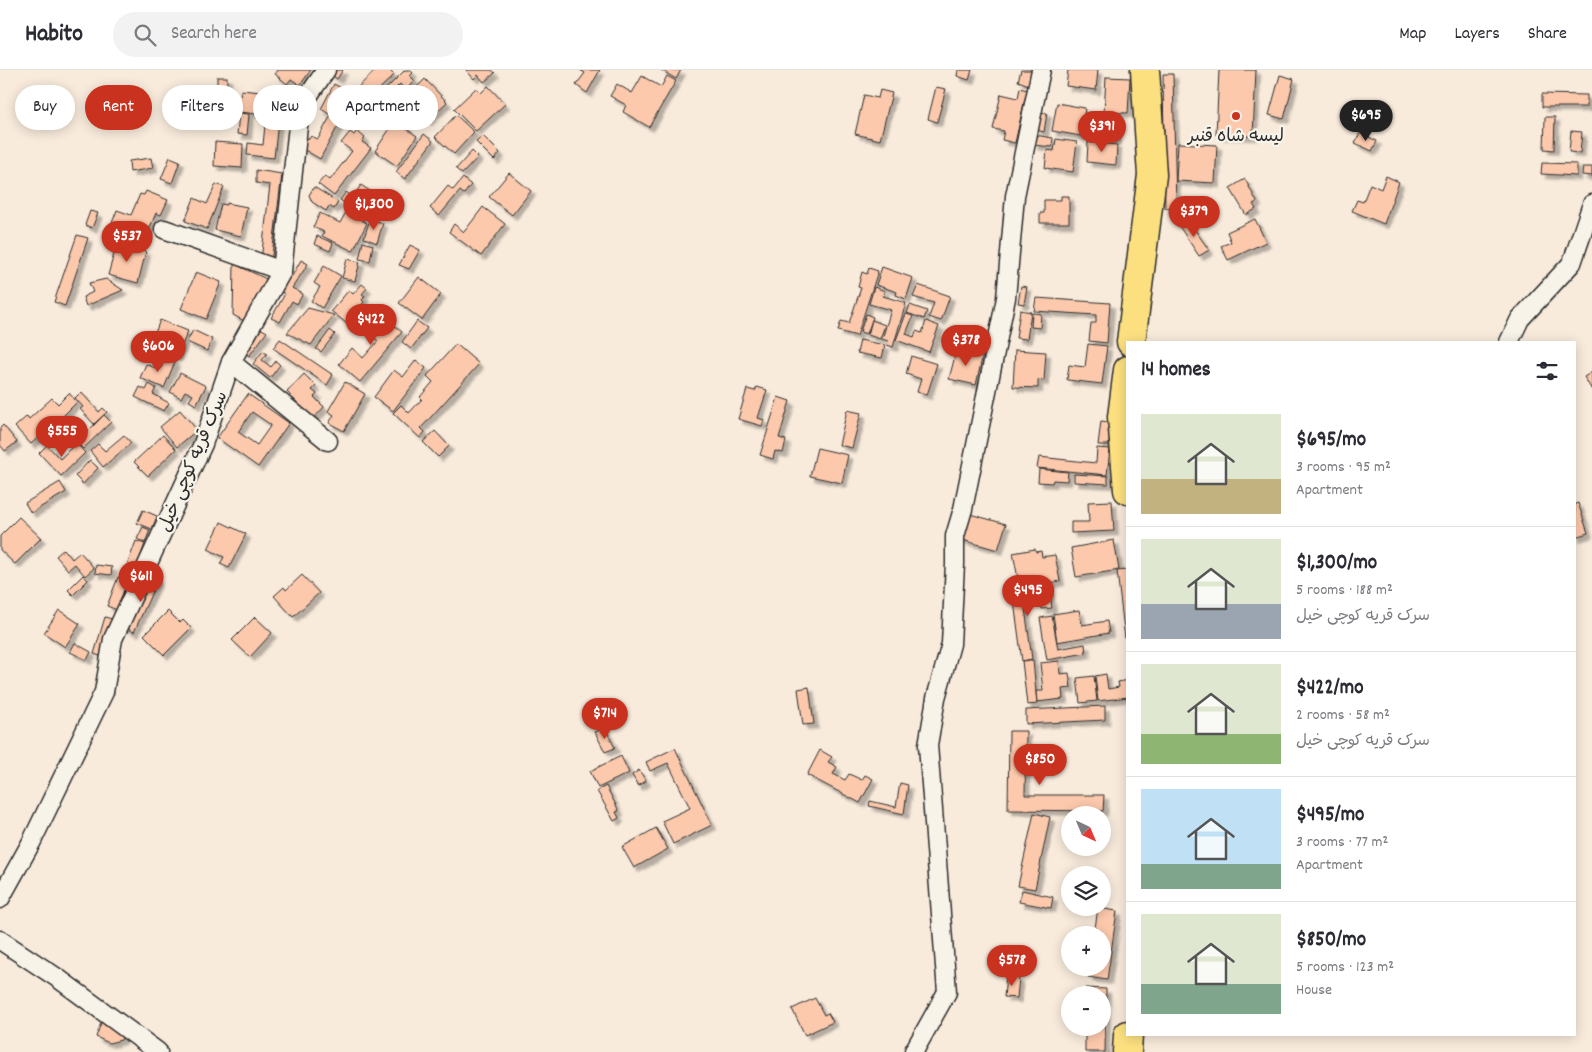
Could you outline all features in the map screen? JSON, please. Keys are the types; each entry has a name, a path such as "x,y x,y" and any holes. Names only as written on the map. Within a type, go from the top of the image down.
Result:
{"highway":[{"path":"1131,341 1152,175 1146,70"},
{"path":"1126,386 1122,417 1126,466"},
{"path":"1127,1052 1128,1036"}],"street":[{"name":"سرک قریه کوچی خیل","path":"0,898 31,843 104,692 113,639 203,444 231,362 282,271 300,108 326,70"},
{"path":"914,1051 947,992 928,745 936,698 951,644 955,564 954,536 962,509 1006,298 1015,196 1041,70"},
{"path":"1509,341 1520,319 1572,263 1592,204"},
{"path":"164,229 282,271"},
{"path":"231,362 328,441"},
{"path":"0,940 59,979 158,1052"}],"building":[{"path":"278,70 311,70 300,85 291,79 287,84 275,74"},
{"path":"331,70 343,70 337,79 329,73"},
{"path":"376,70 389,70 394,75 384,85 360,85"},
{"path":"405,70 410,70 413,73 410,76 415,81 411,85 390,85"},
{"path":"466,70 492,70 495,73 484,82 478,75 474,79"},
{"path":"580,70 600,70 587,93 576,85 585,73"},
{"path":"661,70 681,70 676,79"},
{"path":"958,70 972,70 969,80 957,76"},
{"path":"1021,70 1033,70 1029,85 1018,81"},
{"path":"1068,70 1098,70 1096,90 1066,86"},
{"path":"1219,70 1256,70 1253,136 1216,135"},
{"path":"1163,74 1173,74 1176,207 1165,208"},
{"path":"1280,75 1294,79 1284,119 1269,115"},
{"path":"642,76 661,87 667,76 676,81 649,127 623,112 626,105 610,96 617,84 632,93"},
{"path":"217,77 227,77 227,85 217,85"},
{"path":"1106,77 1130,78 1128,113 1104,112"},
{"path":"425,79 431,85 419,85"},
{"path":"488,86 505,104 476,131 454,109 476,88 481,93"},
{"path":"936,87 946,89 937,122 928,119"},
{"path":"1020,88 1027,90 1015,143 1002,140 1004,131 993,129 1001,94 1018,98"},
{"path":"243,90 253,91 253,114 243,112"},
{"path":"880,90 892,93 880,140 855,134 864,95 878,98"},
{"path":"438,93 447,102 438,111"},
{"path":"1542,94 1587,95 1587,107 1542,107"},
{"path":"327,97 327,113 321,109"},
{"path":"1057,103 1085,108 1081,136 1052,131"},
{"path":"1038,112 1047,113 1044,132 1036,130"},
{"path":"243,113 249,114 247,135 237,134 237,130 243,130"},
{"path":"456,115 474,132 454,154 435,137"},
{"path":"1545,117 1555,117 1554,150 1544,149"},
{"path":"327,122 327,130 336,130 320,159 298,146 302,136 309,139 311,136 318,139"},
{"path":"1089,122 1118,124 1116,141 1088,139"},
{"path":"264,130 277,130 274,158 247,155 248,143 263,145"},
{"path":"389,130 408,130 417,136 397,166 375,151"},
{"path":"357,131 365,138 362,142 371,148 334,196 318,184 325,176 330,180 352,151 341,143 350,132 354,135"},
{"path":"1571,131 1582,132 1580,153 1569,152"},
{"path":"1360,133 1377,141 1372,151 1355,143"},
{"path":"424,134 433,141 405,179 396,172"},
{"path":"1035,135 1053,138 1052,147 1033,145"},
{"path":"483,136 500,153 494,160 476,142"},
{"path":"1056,139 1077,142 1073,172 1045,168 1047,150 1054,151"},
{"path":"215,142 243,144 242,168 214,166"},
{"path":"1088,142 1117,145 1116,165 1087,162"},
{"path":"1178,143 1217,145 1215,183 1176,181"},
{"path":"472,151 478,157 462,174 456,169"},
{"path":"170,157 180,161 172,183 161,179"},
{"path":"151,158 153,168 130,172 129,161"},
{"path":"1542,163 1577,164 1577,176 1541,174"},
{"path":"1583,167 1592,167 1592,176 1582,175"},
{"path":"256,170 282,174 271,263 261,260 270,185 256,183"},
{"path":"509,173 531,191 512,215 489,197"},
{"path":"1386,176 1399,182 1384,224 1352,211 1357,200 1363,202 1370,184 1381,189"},
{"path":"463,178 471,185 464,194 460,191 439,216 430,208 448,186 453,190"},
{"path":"1245,179 1257,202 1253,204 1256,209 1246,215 1230,188"},
{"path":"216,184 224,187 207,229 185,221 194,198 207,204"},
{"path":"361,185 376,195 362,215 340,200 346,192 353,197"},
{"path":"314,187 338,202 334,209 329,206 326,211 312,202 309,195"},
{"path":"146,191 168,200 161,215 156,213 146,237 112,223 117,210 131,215 140,194 144,195"},
{"path":"1061,196 1069,196 1069,223 1040,223 1040,213 1044,213 1044,200 1061,200"},
{"path":"227,203 247,207 241,236 215,230 221,204 227,205"},
{"path":"483,207 505,224 481,256 449,232 454,224 464,232"},
{"path":"90,211 98,213 92,228 85,225"},
{"path":"346,212 367,223 353,251 322,236 324,232 313,227 320,213 340,223"},
{"path":"370,219 383,223 377,243 364,238"},
{"path":"1255,219 1266,242 1228,260 1221,246 1231,242 1227,232"},
{"path":"1188,220 1209,250 1199,256 1179,226"},
{"path":"77,235 88,238 65,306 54,302"},
{"path":"317,236 333,243 330,251 314,244"},
{"path":"363,242 373,245 370,261 359,259"},
{"path":"117,243 146,251 138,283 108,275"},
{"path":"410,245 420,250 409,269 399,265"},
{"path":"347,259 360,262 355,281 342,278"},
{"path":"301,260 308,264 292,288 303,294 297,304 292,301 280,322 271,318 285,294 278,290 290,275 292,276"},
{"path":"234,264 271,281 250,324 233,315"},
{"path":"324,266 341,276 322,308 311,301 320,287 314,283"},
{"path":"882,267 913,278 906,299 896,295 897,292 876,285"},
{"path":"869,268 878,271 857,336 838,331 841,321 849,323 861,288 858,287 862,272 867,274"},
{"path":"196,272 221,282 206,319 181,309"},
{"path":"419,277 441,294 422,320 399,303"},
{"path":"106,279 123,290 86,306 83,297 93,292 89,283"},
{"path":"362,284 367,288 362,294 365,296 362,300 364,302 346,323 331,311 349,290 353,294"},
{"path":"918,285 950,296 941,321 929,317 934,303 913,297"},
{"path":"1021,286 1027,287 1024,304 1018,303"},
{"path":"874,287 885,291 883,296 906,303 893,347 887,345 888,341 882,339 891,310 869,304"},
{"path":"1036,298 1110,303 1107,343 1089,341 1091,323 1096,323 1096,315 1034,311"},
{"path":"910,305 927,311 924,319 907,313"},
{"path":"308,308 334,315 311,345 287,333"},
{"path":"374,309 402,332 360,382 339,364 352,348 363,358 378,341 360,326"},
{"path":"1020,310 1031,312 1027,339 1016,338"},
{"path":"1032,313 1041,314 1040,328 1031,327"},
{"path":"866,314 873,317 867,334 860,332"},
{"path":"906,314 913,316 906,334 914,337 916,331 922,333 926,321 939,326 929,352 896,340"},
{"path":"160,320 188,331 177,357 150,346"},
{"path":"872,320 885,325 880,339 868,335"},
{"path":"417,321 427,328 411,349 402,342"},
{"path":"260,328 267,332 249,356 243,351"},
{"path":"193,330 212,339 207,351 187,342"},
{"path":"330,330 335,334 321,352 316,349"},
{"path":"280,339 333,375 327,385 273,348"},
{"path":"860,340 885,345 882,358 857,353"},
{"path":"456,344 479,364 421,428 425,432 420,438 393,413 401,405 409,413 422,399 420,397 433,382 427,376"},
{"path":"1088,344 1107,346 1102,384 1067,380 1069,365 1085,367"},
{"path":"957,348 983,354 976,385 949,379"},
{"path":"1015,350 1046,352 1044,381 1038,380 1038,388 1013,387"},
{"path":"263,351 267,354 262,360 271,367 276,361 280,365 270,378 253,364"},
{"path":"911,356 937,364 927,395 917,392 921,379 906,374"},
{"path":"166,357 175,362 164,388 140,378 146,364 160,370"},
{"path":"416,360 426,368 393,411 374,397 394,370 403,377"},
{"path":"1592,372 1592,390 1584,377"},
{"path":"180,373 206,386 196,405 189,401 193,395 185,391 181,398 170,392"},
{"path":"304,374 316,386 312,390 317,394 314,397 324,407 313,419 287,392"},
{"path":"345,382 365,394 344,431 329,423 334,415 328,411"},
{"path":"149,384 156,388 153,394 169,403 164,411 135,397 140,387 146,390"},
{"path":"757,387 767,390 758,418 764,420 762,426 738,419 747,389 755,391"},
{"path":"81,392 99,412 103,408 107,412 94,424 80,409 83,407 75,398"},
{"path":"69,393 77,402 48,431 47,429 31,444 15,427 27,416 29,419 52,398 58,404"},
{"path":"248,394 289,423 258,467 217,438","holes":["252,412 271,425 257,445 238,432"]},
{"path":"778,397 790,401 779,438 786,440 783,453 775,451 773,459 760,455"},
{"path":"180,410 197,430 177,447 160,427"},
{"path":"847,410 861,413 852,448 839,445"},
{"path":"104,415 111,422 83,449 72,438 79,431 83,436"},
{"path":"1101,421 1110,422 1109,445 1098,445"},
{"path":"3,425 17,442 5,451 0,445 0,428"},
{"path":"435,431 449,446 438,457 423,442"},
{"path":"124,435 131,443 103,467 90,451 98,444 105,451"},
{"path":"163,435 176,449 148,476 134,462"},
{"path":"76,443 85,453 61,476 39,453 47,445 60,459"},
{"path":"817,448 848,455 842,483 810,476"},
{"path":"1097,448 1110,449 1107,475 1037,468 1039,457 1096,463"},
{"path":"90,460 98,468 83,484 75,476"},
{"path":"1039,469 1068,472 1067,481 1038,482"},
{"path":"1074,474 1108,476 1108,484 1074,482"},
{"path":"60,482 66,492 31,513 25,503"},
{"path":"1112,501 1114,531 1071,533 1071,522 1089,522 1088,502"},
{"path":"1578,503 1588,533 1576,537 1576,504"},
{"path":"143,510 157,516 152,529 137,523"},
{"path":"966,513 1006,524 998,550 959,539"},
{"path":"19,517 41,538 15,564 0,550 0,536"},
{"path":"221,522 246,534 229,568 220,564 224,557 208,549"},
{"path":"143,527 150,530 145,543 137,539"},
{"path":"1114,540 1119,570 1076,577 1071,548"},
{"path":"136,541 145,544 127,592 124,590 117,610 107,606 118,577 122,579"},
{"path":"64,549 72,559 80,552 94,568 85,576 75,564 68,570 56,556"},
{"path":"1035,549 1036,552 1041,551 1042,557 1055,555 1060,581 1020,589 1013,553"},
{"path":"96,565 112,567 111,575 95,573"},
{"path":"1126,570 1125,639 1117,571"},
{"path":"83,575 88,580 73,595 68,590"},
{"path":"148,575 158,579 134,632 124,627"},
{"path":"302,575 319,593 293,617 274,596 284,587 286,590"},
{"path":"1049,589 1052,608 1042,609 1040,599 1024,601 1032,659 1022,661 1013,594"},
{"path":"59,610 80,624 65,647 44,633"},
{"path":"1079,610 1082,625 1107,621 1109,633 1057,642 1053,614"},
{"path":"168,611 180,623 183,620 191,628 164,655 144,635"},
{"path":"1052,616 1058,649 1085,644 1086,653 1047,660 1040,618"},
{"path":"105,617 115,620 103,657 94,654"},
{"path":"255,617 272,633 250,657 232,640"},
{"path":"75,643 91,652 87,660 70,652"},
{"path":"1033,660 1037,704 1027,705 1022,661"},
{"path":"1059,661 1060,674 1069,673 1071,688 1062,689 1063,699 1037,702 1036,691 1043,691 1040,663"},
{"path":"1106,674 1108,689 1119,687 1118,682 1126,680 1126,697 1098,701 1095,676"},
{"path":"1094,676 1097,701 1080,703 1077,678"},
{"path":"809,687 814,724 803,725 798,689"},
{"path":"1105,706 1105,720 1026,724 1026,710"},
{"path":"605,728 615,748 605,752 595,732"},
{"path":"1009,731 1026,731 1025,795 1104,795 1103,806 1061,806 1061,811 1008,810"},
{"path":"675,748 712,825 673,844 662,821 690,808 668,763 650,771 646,762"},
{"path":"820,750 832,757 828,762 837,767 833,774 845,780 849,774 862,780 865,775 873,779 860,803 807,775"},
{"path":"621,756 629,773 598,788 590,771"},
{"path":"639,770 646,781 638,786 632,775"},
{"path":"900,783 908,785 904,814 869,806 870,801 896,807"},
{"path":"606,786 619,811 616,812 619,818 614,821 597,791"},
{"path":"1034,813 1050,817 1035,889 1018,886"},
{"path":"656,828 668,849 634,868 622,847"},
{"path":"1022,890 1053,897 1051,908 1019,902"},
{"path":"1111,910 1117,911 1111,952 1111,926 1095,926 1097,916 1111,916"},
{"path":"1006,976 1019,977 1017,998 1004,997"},
{"path":"1088,976 1108,976 1107,980"},
{"path":"815,998 824,1015 828,1013 833,1022 805,1035 792,1009"},
{"path":"102,1020 126,1030 121,1040 109,1043 96,1037"},
{"path":"1085,1036 1105,1036 1105,1052 1085,1052"}],"place":[{"name":"لیسه شاه قنبر","path":"1236,116"}]}
